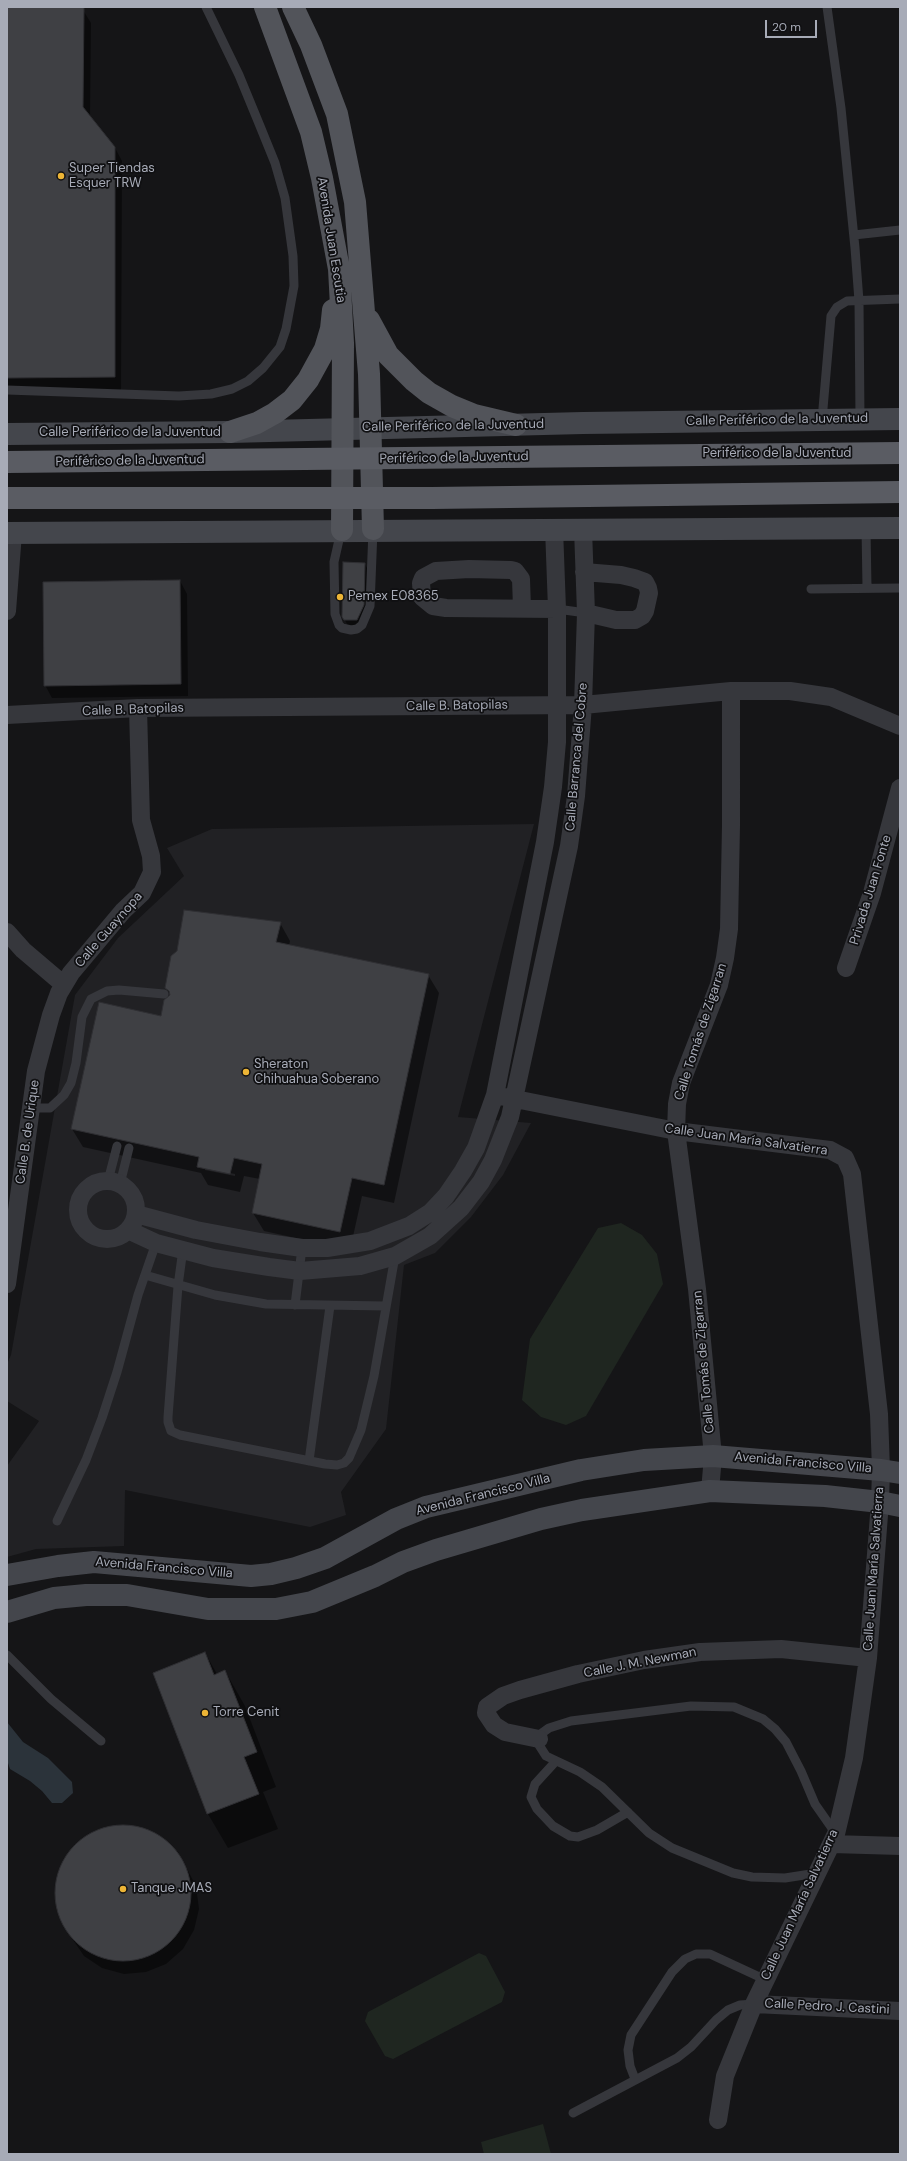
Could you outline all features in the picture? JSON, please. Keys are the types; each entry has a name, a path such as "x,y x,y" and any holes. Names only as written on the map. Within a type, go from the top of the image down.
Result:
{"highway":[{"name":"Periférico de la Juventud","path":"7,462 900,453"},
{"path":"7,498 119,499 494,497 900,492"}],"main road":[{"name":"Avenida Juan Escutia","path":"265,7 298,93 311,132 322,178 338,269 343,343 341,435 342,521"},
{"name":"Avenida Juan Escutia","path":"293,7 327,85 337,114 355,202 365,312 371,435 373,521"},
{"path":"298,93 327,85"},
{"path":"230,432 257,423 275,413 292,400 308,380 325,349 331,329 338,269"},
{"path":"365,312 388,355 419,385 452,406 474,415 516,425"},
{"name":"Calle Periférico de la Juventud","path":"7,434 230,432 371,435 516,425 900,419"},
{"path":"10,533 342,521 583,529 900,528"},
{"name":"Avenida Francisco Villa","path":"7,1575 58,1566 94,1562 251,1576 271,1574 296,1568 325,1558 396,1519 426,1507 582,1470 644,1460 713,1456 890,1471"},
{"path":"7,1612 54,1598 86,1595 127,1595 208,1609 276,1609 312,1602 430,1552 534,1521 582,1510 710,1492 825,1496 890,1504"}],"street":[{"name":"Calle Barranca del Cobre","path":"132,1222 196,1230 302,1248 327,1248 349,1245 390,1235 409,1226 431,1212 446,1196 476,1148 495,1096 545,842 556,765 557,608 554,528"},
{"name":"Calle Barranca del Cobre","path":"132,1222 156,1243 213,1258 300,1271 360,1266 395,1256 430,1236 460,1208 481,1182 493,1160 503,1136 514,1099 569,846 576,796 583,705 586,613 583,529"},
{"path":"7,611 10,533"},
{"path":"522,608 521,579 515,571 511,570 469,569 436,571 424,578 421,583 422,597 433,606 446,608 522,608 557,608"},
{"path":"584,572 621,575 634,578 645,582 649,593 645,611 642,616 635,620 616,620 586,613"},
{"name":"Calle B. Batopilas","path":"7,715 138,708 583,705 731,691 806,692 831,697 900,726"},
{"name":"Calle Tomás de Zigarran","path":"710,1492 713,1456 697,1289 676,1131 677,1104 682,1083 719,985 726,958 729,929 731,825 731,691"},
{"name":"Calle Guaynopa","path":"64,984 123,911 142,893 152,872 151,856 141,820 138,708"},
{"name":"Privada Juan Fonte","path":"846,968 872,893 900,788"},
{"path":"545,842 569,846"},
{"path":"7,932 23,950 64,984"},
{"name":"Calle B. de Urique","path":"7,1284 13,1194 32,1108 36,1071 51,1015 64,984"},
{"name":"Calle Juan María Salvatierra","path":"495,1096 676,1131 830,1150 845,1158 852,1174 879,1414 890,1471 890,1504 854,1758 834,1839 754,2004 725,2076 718,2120"},
{"path":"114,1182 130,1192 134,1198 132,1222 114,1238 98,1238 85,1228 81,1221 79,1205 86,1190 92,1185 114,1182"},
{"path":"446,1196 460,1208"},
{"name":"Calle J. M. Newman","path":"539,1739 505,1732 494,1725 486,1713 487,1707 503,1696 578,1674 644,1660 700,1652 781,1649 868,1658"},
{"path":"834,1839 900,1846"},
{"name":"Calle Pedro J. Castini","path":"754,2004 900,2011"}],"lane":[{"path":"7,390 179,396 211,394 232,389 248,380 263,368 280,347 286,329 294,286 293,256 285,198 275,163 239,75 206,7"},
{"path":"827,7 854,235 859,301 860,419"},
{"path":"854,235 900,230"},
{"path":"822,420 831,316 837,308 847,301 900,299"},
{"path":"342,521 334,562 335,614 339,625 342,628 351,630 357,629 362,625 370,606 373,521"},
{"path":"866,528 867,587"},
{"path":"812,589 867,587 900,588"},
{"path":"557,608 586,613"},
{"path":"32,1108 50,1108 64,1095 70,1083 76,1063 82,1017 91,999 107,991 119,990 164,994"},
{"path":"114,1182 118,1146"},
{"path":"114,1182 129,1148"},
{"path":"57,1521 86,1460 102,1418 156,1243"},
{"path":"295,1305 302,1248"},
{"path":"183,1249 178,1286 168,1422 171,1430 180,1435 326,1464 344,1463 354,1448 361,1430 374,1376 385,1306 395,1256"},
{"path":"145,1275 178,1286 241,1301 266,1304 385,1306"},
{"path":"309,1461 330,1306"},
{"path":"7,1654 51,1698 101,1741"},
{"path":"817,1873 766,1879 733,1873 665,1844 649,1833 611,1795 591,1779 556,1761 542,1751 539,1739 542,1733 549,1728 571,1721 692,1706 734,1707 763,1719 775,1729 786,1742 801,1771 815,1804 834,1839"},
{"path":"556,1761 535,1784 532,1797 537,1809 553,1826 570,1836 578,1837 596,1830 628,1812"},
{"path":"635,2078 630,2066 628,2050 631,2035 672,1972 685,1959 696,1954 710,1954 766,1980"},
{"path":"573,2113 635,2078 677,2058 691,2047 716,2020 728,2010 740,2005 754,2004"}],"shaded area":[{"path":"534,824 458,1117 531,1123 503,1175 471,1217 435,1253 404,1265 386,1429 341,1492 346,1515 310,1527 125,1490 124,1546 36,1549 7,1557 7,1466 39,1421 7,1401 7,1364 11,1355 75,995 118,938 184,876 167,848 212,829"},
{"path":"621,1223 642,1235 657,1254 663,1284 586,1416 566,1425 541,1417 522,1400 530,1339 598,1228"},
{"path":"7,1722 23,1742 48,1758 72,1782 73,1793 62,1803 52,1803 42,1791 30,1781 10,1769 7,1760"},
{"path":"479,1953 486,1956 505,1992 502,2002 393,2059 385,2056 365,2021 368,2012"},
{"path":"543,2124 551,2154 484,2154 481,2142"}],"building":[{"name":"Super Tiendas Esquer TRW","path":"7,7 84,7 83,107 115,147 115,377 7,378"},
{"path":"343,562 365,563 364,605 357,620 344,620 342,617"},
{"path":"180,580 181,684 44,686 43,582"},
{"name":"Sheraton Chihuahua Soberano","path":"184,910 281,922 276,942 429,974 384,1185 352,1178 340,1232 252,1213 262,1164 234,1158 230,1174 197,1167 199,1157 71,1129 99,1002 161,1016 164,1000 170,995 169,991 165,988 171,956 177,951"},
{"name":"Torre Cenit","path":"205,1652 214,1675 225,1670 257,1752 244,1757 259,1794 207,1814 153,1673"},
{"name":"Tanque JMAS","path":"130,1825 143,1827 161,1836 176,1850 189,1873 191,1893 189,1913 180,1931 166,1946 143,1959 116,1961 103,1959 85,1950 70,1936 57,1913 55,1886 57,1873 66,1855 80,1840 103,1827"}],"place":[{"name":"Super Tiendas Esquer TRW","path":"61,176"},
{"name":"Pemex E08365","path":"340,597"},
{"name":"Sheraton Chihuahua Soberano","path":"246,1072"},
{"name":"Torre Cenit","path":"205,1713"},
{"name":"Tanque JMAS","path":"123,1889"}]}
